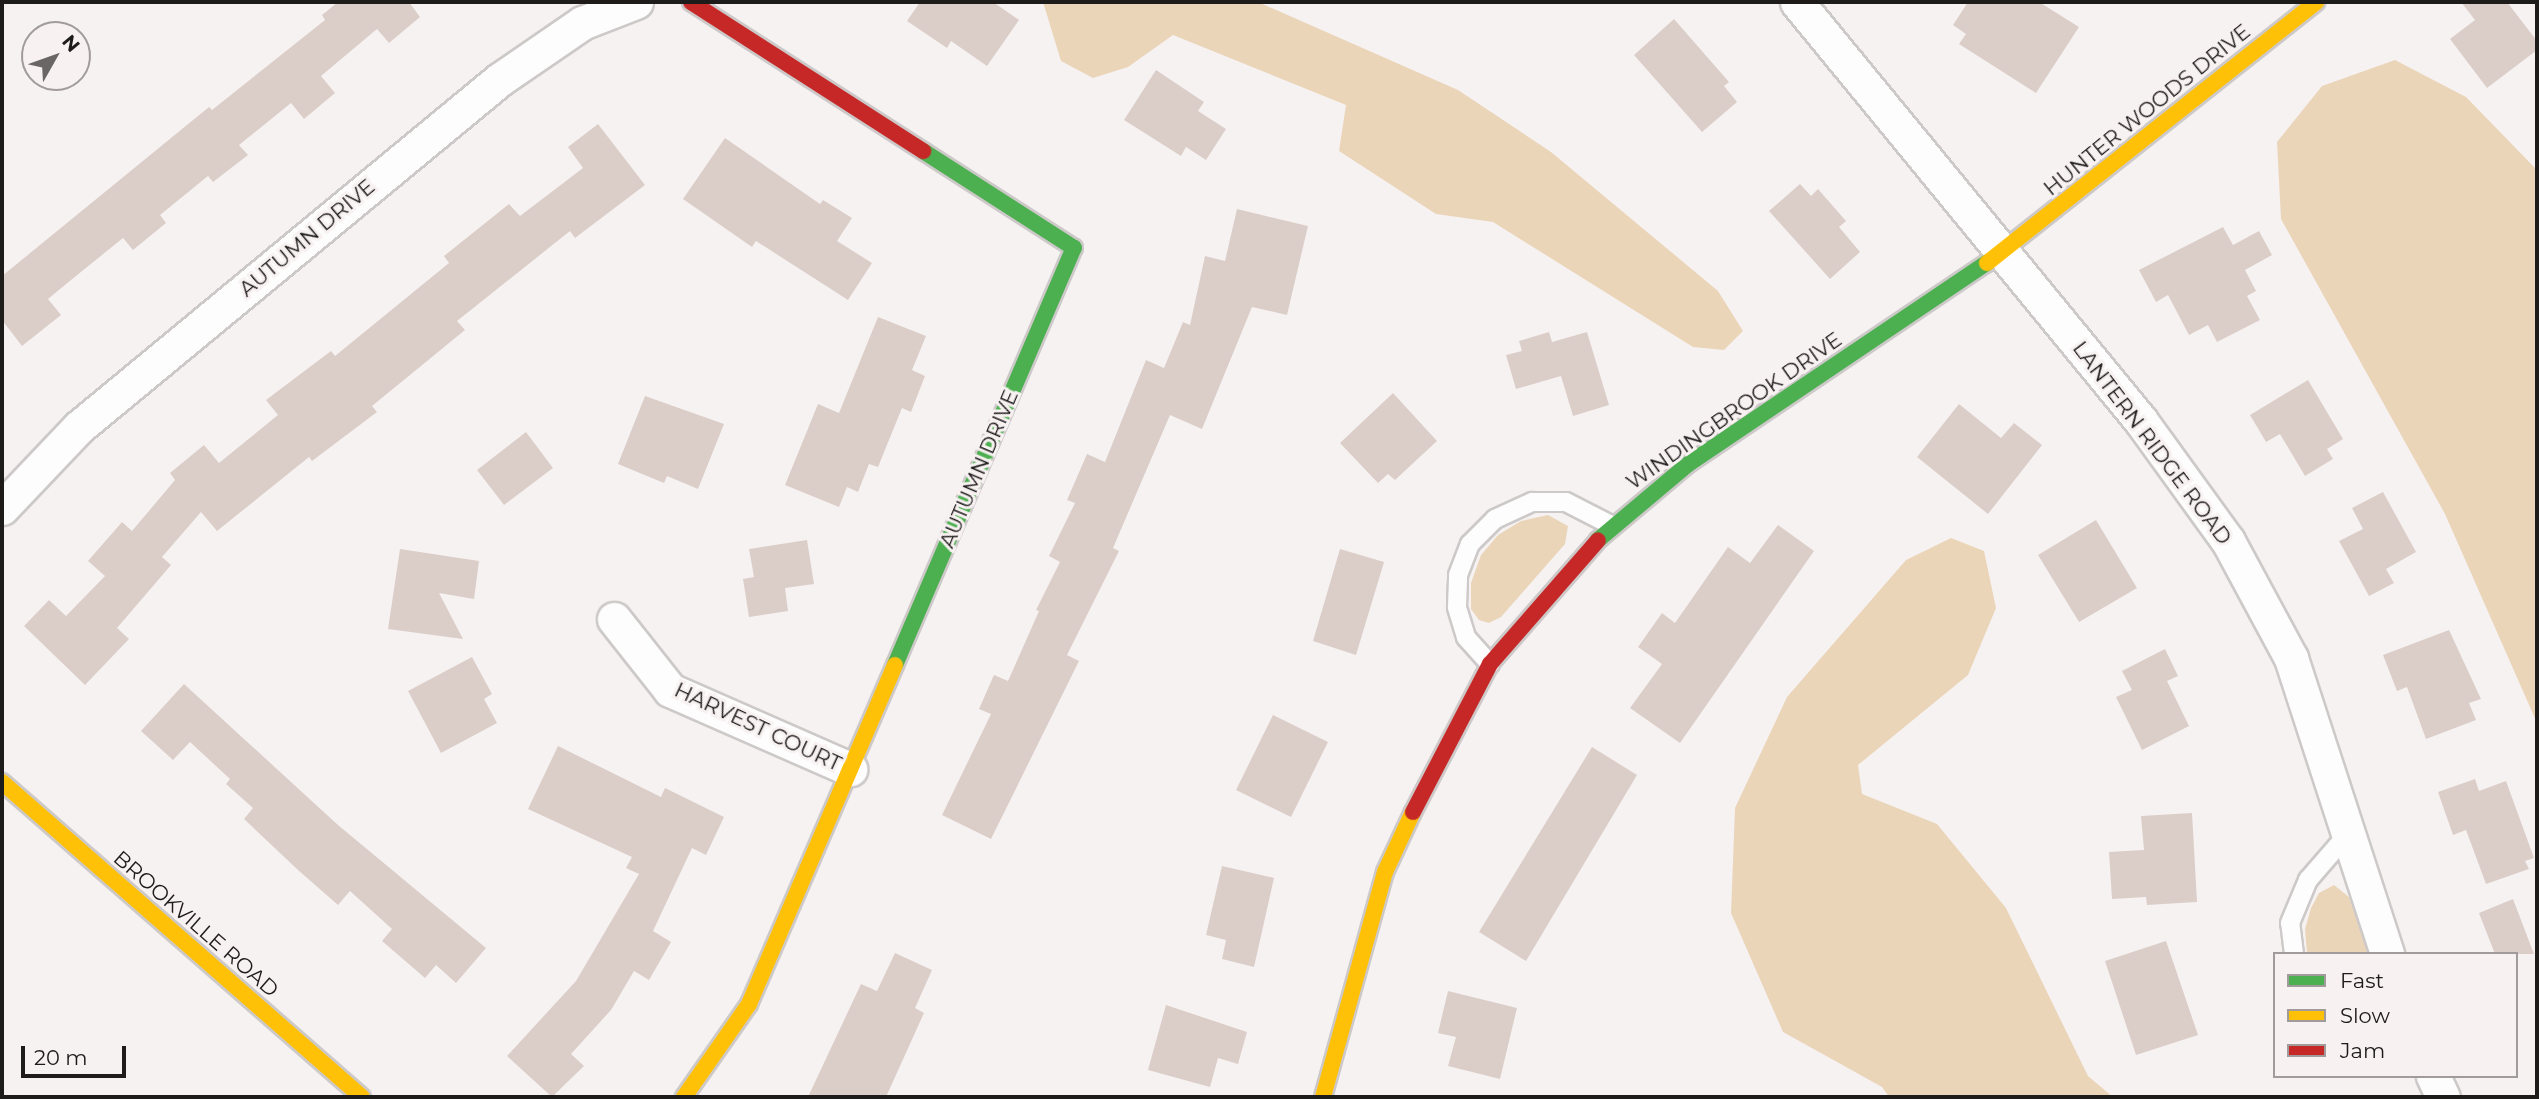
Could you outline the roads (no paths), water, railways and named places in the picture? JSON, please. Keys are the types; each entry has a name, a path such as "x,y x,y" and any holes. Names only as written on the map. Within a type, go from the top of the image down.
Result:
{"street":[{"name":"AUTUMN DRIVE","path":"2,508 79,427 499,80 582,23 636,2"},
{"name":"AUTUMN DRIVE","path":"684,1097 749,1004 1074,248 691,2"},
{"name":"LANTERN RIDGE ROAD","path":"1797,2 2005,251 2141,421 2228,541 2291,657 2386,952"},
{"name":"HUNTER WOODS DRIVE","path":"2005,251 2316,2"},
{"name":"WINDINGBROOK DRIVE","path":"1323,1097 1385,872 1490,664 1611,525 1686,465 2005,251"},
{"name":"HARVEST COURT","path":"614,619 670,690 850,769"},
{"name":"BROOKVILLE ROAD","path":"2,782 362,1097"},
{"path":"2434,1078 2443,1097"}],"lane":[{"path":"1490,664 1466,636 1457,607 1458,575 1471,544 1495,519 1532,502 1566,502 1611,525"},
{"path":"2294,952 2290,923 2308,880 2347,835"}]}
